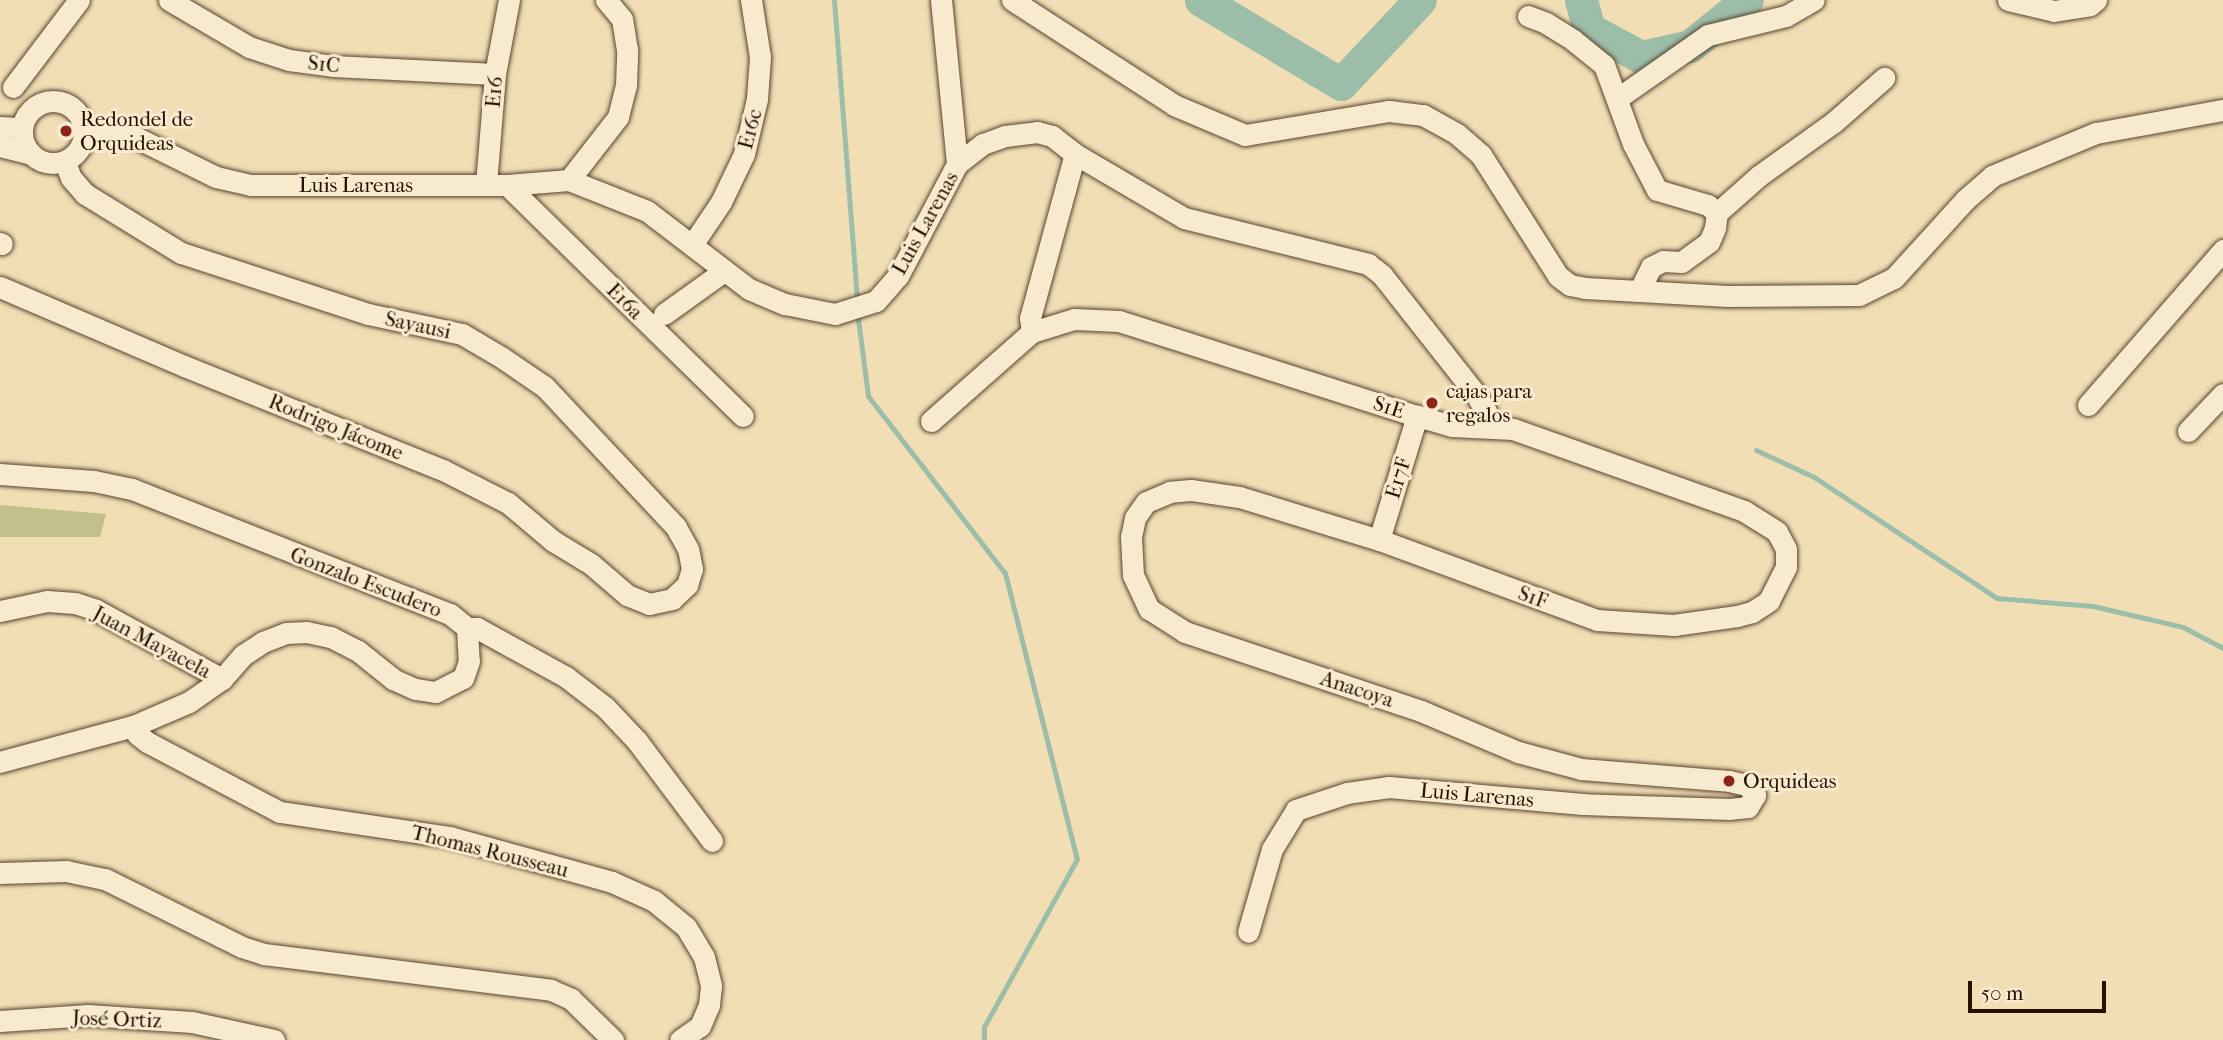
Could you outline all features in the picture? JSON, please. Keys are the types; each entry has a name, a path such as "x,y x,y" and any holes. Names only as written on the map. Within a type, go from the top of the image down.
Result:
{"street":[{"path":"31,154 22,137 27,119 6,80 79,0"},
{"name":"S1C","path":"169,0 249,47 289,60 333,66 495,74"},
{"name":"E16","path":"497,185 495,74 509,0"},
{"path":"569,180 612,126 626,86 627,50 622,19 606,0"},
{"name":"E16c","path":"692,246 721,202 744,154 757,99 760,57 751,0"},
{"path":"941,0 957,164"},
{"path":"1012,0 1174,105 1245,135 1389,111 1423,116 1457,134 1481,155 1558,276 1570,285 1585,288 1728,296 1858,295 1894,278 1966,199 1992,176 2096,133 2223,110"},
{"path":"1618,98 1708,35 1786,16 1814,0"},
{"path":"2008,0 2054,11 2090,5 2096,0"},
{"path":"1528,16 1546,23 1604,65 1633,144 1657,190 1708,205 1717,213"},
{"path":"1640,290 1651,267 1663,261 1681,262 1709,242 1717,213 1760,175 1834,122 1884,78"},
{"path":"0,127 27,119 51,101 71,106 83,122 85,132 83,145 65,162 40,161 31,154 0,146"},
{"name":"Luis Larenas","path":"85,132 115,132 137,138 216,177 250,185 497,185 569,180 647,211 749,289 785,304 824,313 845,310 876,300 898,276 957,164 983,144 1004,136 1037,132 1052,136 1074,154 1184,218 1368,264 1382,275 1475,393 1486,411 1488,428"},
{"path":"931,421 1032,332 1030,318 1074,154"},
{"name":"Sayausi","path":"65,162 71,178 85,194 163,244 368,314 461,334 545,387 676,527 688,548 692,569 687,585 672,599 649,604"},
{"name":"E16a","path":"497,185 743,416"},
{"path":"2088,405 2223,250"},
{"path":"664,314 724,271"},
{"name":"Rodrigo Jácome","path":"0,287 184,366 443,470 508,503 553,541 591,564 627,595 649,604"},
{"name":"S1E","path":"1032,332 1074,319 1119,321 1452,426 1513,429 1744,511"},
{"path":"2188,430 2223,394"},
{"name":"E17F","path":"1379,540 1417,416"},
{"name":"Gonzalo Escudero","path":"0,474 94,481 132,489 450,614 460,619 467,628 469,661 463,678 435,692 415,689 393,679 358,651 330,637 307,632 285,633 263,642 243,656 222,680 189,702 133,726 0,762"},
{"name":"S1F","path":"1191,489 1239,497 1379,540 1597,620 1674,625 1737,617 1752,612 1769,601 1786,567 1786,549 1777,532 1744,511"},
{"name":"Anacoya","path":"1191,489 1170,492 1146,502 1135,518 1131,537 1133,575 1149,609 1185,632 1421,710 1518,752 1569,766 1729,780"},
{"name":"Juan Mayacela","path":"0,611 47,601 75,603 96,610 222,680"},
{"path":"467,628 477,628 566,677 604,707 637,741 712,841"},
{"name":"Thomas Rousseau","path":"133,726 137,734 147,741 280,812 450,837 612,882 654,901 686,927 704,957 711,986 709,1005 700,1026 680,1040"},
{"name":"Luis Larenas","path":"1248,932 1272,849 1296,810 1347,793 1389,787 1584,804 1730,809 1748,807 1755,795 1747,785 1729,780"},
{"path":"0,873 65,871 104,879 242,947 264,954 551,990 571,999 613,1040"},
{"name":"José Ortiz","path":"0,1021 88,1015 192,1022 274,1040"}],"shaded area":[{"path":"0,505 106,514 100,537 0,537"}],"waterway":[{"path":"834,0 857,301"},
{"path":"1201,0 1341,84 1420,0"},
{"path":"1581,0 1589,29 1641,57 1690,46 1747,0"},
{"path":"857,311 868,396 1005,573 1077,859 984,1027 984,1040"},
{"path":"1756,450 1814,477 1997,598 2093,606 2183,627 2223,648"}],"place":[{"name":"Redondel de Orquideas","path":"66,131"},
{"name":"cajas para regalos","path":"1432,403"},
{"name":"Orquideas","path":"1729,781"}]}
